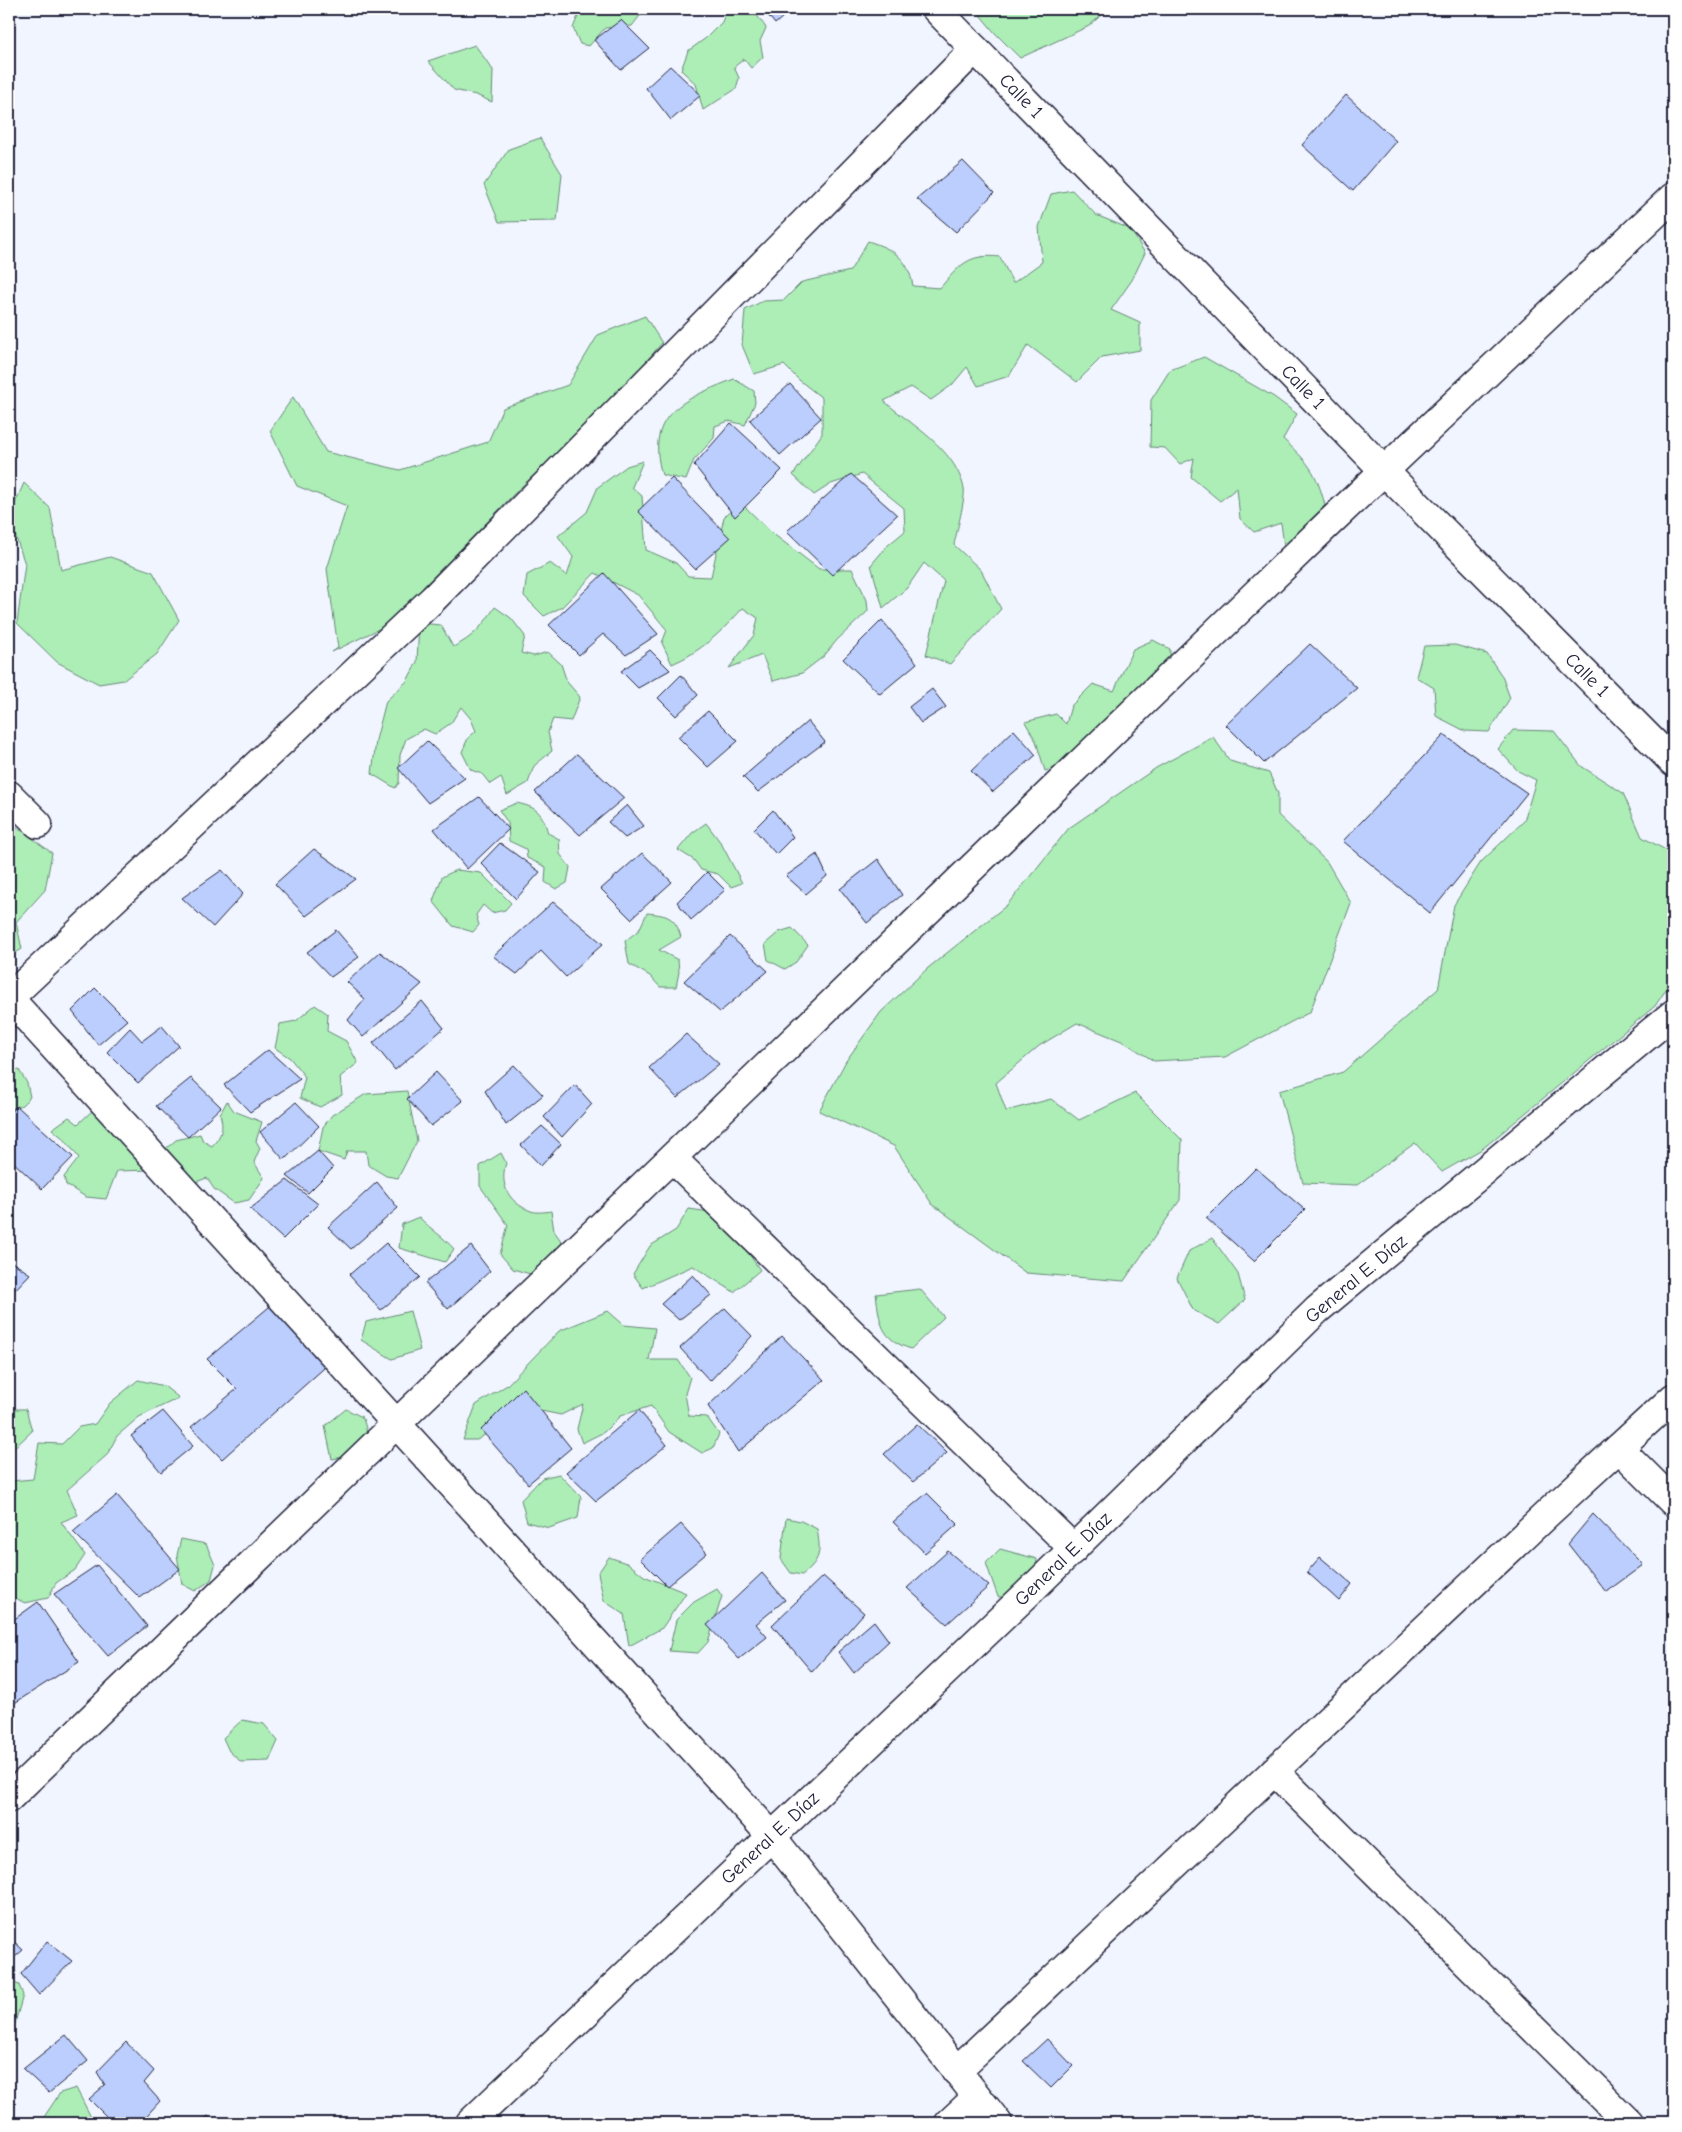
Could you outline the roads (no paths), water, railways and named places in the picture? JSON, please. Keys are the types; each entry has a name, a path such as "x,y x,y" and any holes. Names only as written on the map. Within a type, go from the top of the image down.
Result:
{"street":[{"name":"Calle 1","path":"936,9 1385,470 1673,762"},
{"path":"975,49 433,599 9,998 771,1837 998,2123"},
{"path":"9,1798 1385,470 1673,197"},
{"path":"9,795 38,824"},
{"name":"General E. Díaz","path":"470,2123 1074,1549 1316,1310 1673,1014"},
{"path":"672,1158 1074,1549"},
{"path":"956,2071 1673,1398"},
{"path":"1619,1448 1673,1502"},
{"path":"1274,1771 1629,2123"},
{"path":"949,2123 977,2097"}]}
